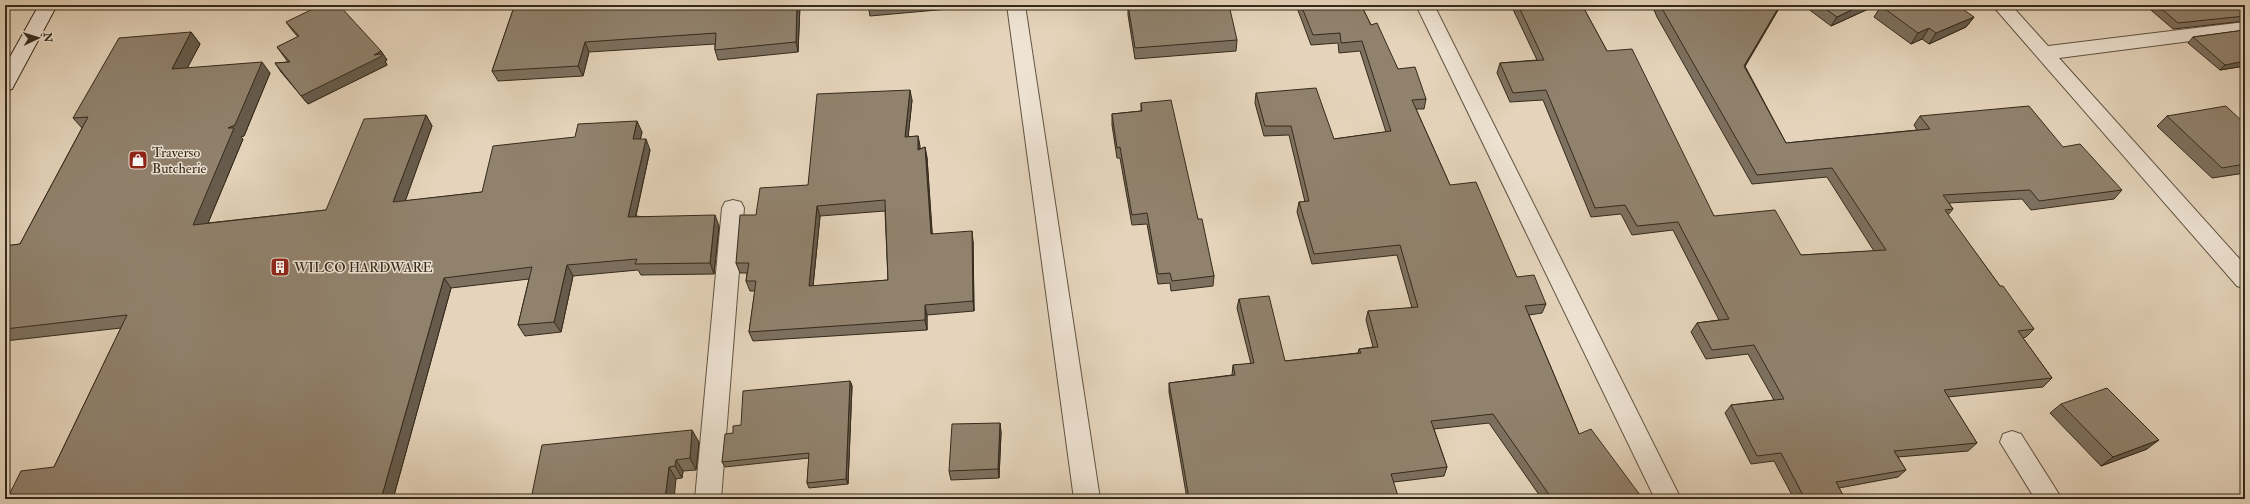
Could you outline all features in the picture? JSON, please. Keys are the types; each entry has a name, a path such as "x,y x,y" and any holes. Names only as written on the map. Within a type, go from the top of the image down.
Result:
{"street":[{"path":"5,84 48,5"},
{"path":"1016,5 1087,499"},
{"path":"1425,5 1668,499"},
{"path":"2001,5 2245,280"},
{"path":"2044,53 2245,28"},
{"path":"708,499 732,208"},
{"path":"2012,442 2049,499"}],"building":[{"path":"321,5 339,5 381,51 374,55 381,54 382,56 301,96 275,63 290,62 277,47 299,36 286,22"},
{"path":"533,5 797,5 796,42 715,50 716,33 585,42 578,66 492,71 514,7"},
{"path":"1128,5 1229,5 1237,40 1135,48"},
{"path":"1301,5 1361,5 1371,25 1377,23 1398,69 1415,67 1426,99 1412,100 1450,185 1476,182 1517,277 1534,275 1546,304 1525,306 1579,434 1591,429 1643,499 1552,499 1493,414 1431,421 1447,467 1391,474 1399,499 1184,499 1189,498 1169,383 1235,375 1233,365 1254,363 1239,299 1269,296 1285,361 1361,353 1359,349 1378,347 1368,311 1418,307 1400,245 1314,254 1299,202 1309,201 1291,126 1265,126 1256,93 1316,88 1334,139 1391,131 1362,41 1341,43 1340,33 1313,35"},
{"path":"1518,5 1582,5 1607,51 1632,49 1714,216 1775,210 1801,255 1886,250 1832,168 1757,175 1660,5 1780,5 1744,66 1786,143 1930,129 1920,116 2029,106 2063,147 2080,144 2122,190 2039,201 2030,190 1943,195 1953,209 1945,210 2000,286 2003,286 2034,329 2018,331 2052,378 1944,390 1977,443 1894,451 1906,470 1836,482 1845,499 1805,499 1781,453 1757,456 1731,405 1784,399 1754,345 1712,350 1697,323 1729,319 1678,222 1637,226 1625,205 1595,208 1546,90 1513,93 1500,63 1544,60"},
{"path":"1820,5 1862,5 1837,17"},
{"path":"1957,5 1974,17 1936,33 1929,28 1918,33 1881,6"},
{"path":"2157,5 2245,5 2245,16 2178,23"},
{"path":"2245,30 2245,61 2225,65 2193,37"},
{"path":"191,32 172,69 262,62 235,125 228,128 234,128 193,225 326,210 364,119 426,115 393,202 482,192 493,146 575,137 578,124 637,121 633,139 646,139 628,217 715,215 710,263 635,264 637,259 567,265 554,322 518,325 532,267 444,278 381,499 7,499 21,471 54,467 127,315 5,329 5,246 20,244 88,117 73,118 119,38"},
{"path":"910,90 905,137 918,136 918,150 925,147 931,234 972,231 973,301 925,305 925,320 749,332 756,281 746,281 749,263 736,263 740,215 756,215 760,188 808,185 817,94","holes":["885,200 888,280 809,286 817,206"]},
{"path":"1171,100 1198,219 1202,219 1214,276 1172,281 1170,273 1158,274 1147,213 1132,215 1120,147 1117,148 1112,114 1142,111 1141,103"},
{"path":"2226,106 2245,124 2245,164 2222,168 2167,116"},
{"path":"850,381 846,479 807,483 809,453 722,462 725,434 733,433 733,426 741,425 743,391"},
{"path":"2107,388 2159,440 2113,457 2061,404"},
{"path":"1000,423 998,469 949,471 952,424"},
{"path":"692,430 690,458 676,460 675,466 669,467 665,499 531,499 542,445"}],"place":[{"name":"Traverso Butcherie","path":"138,160"},
{"name":"WILCO HARDWARE","path":"280,267"}]}
